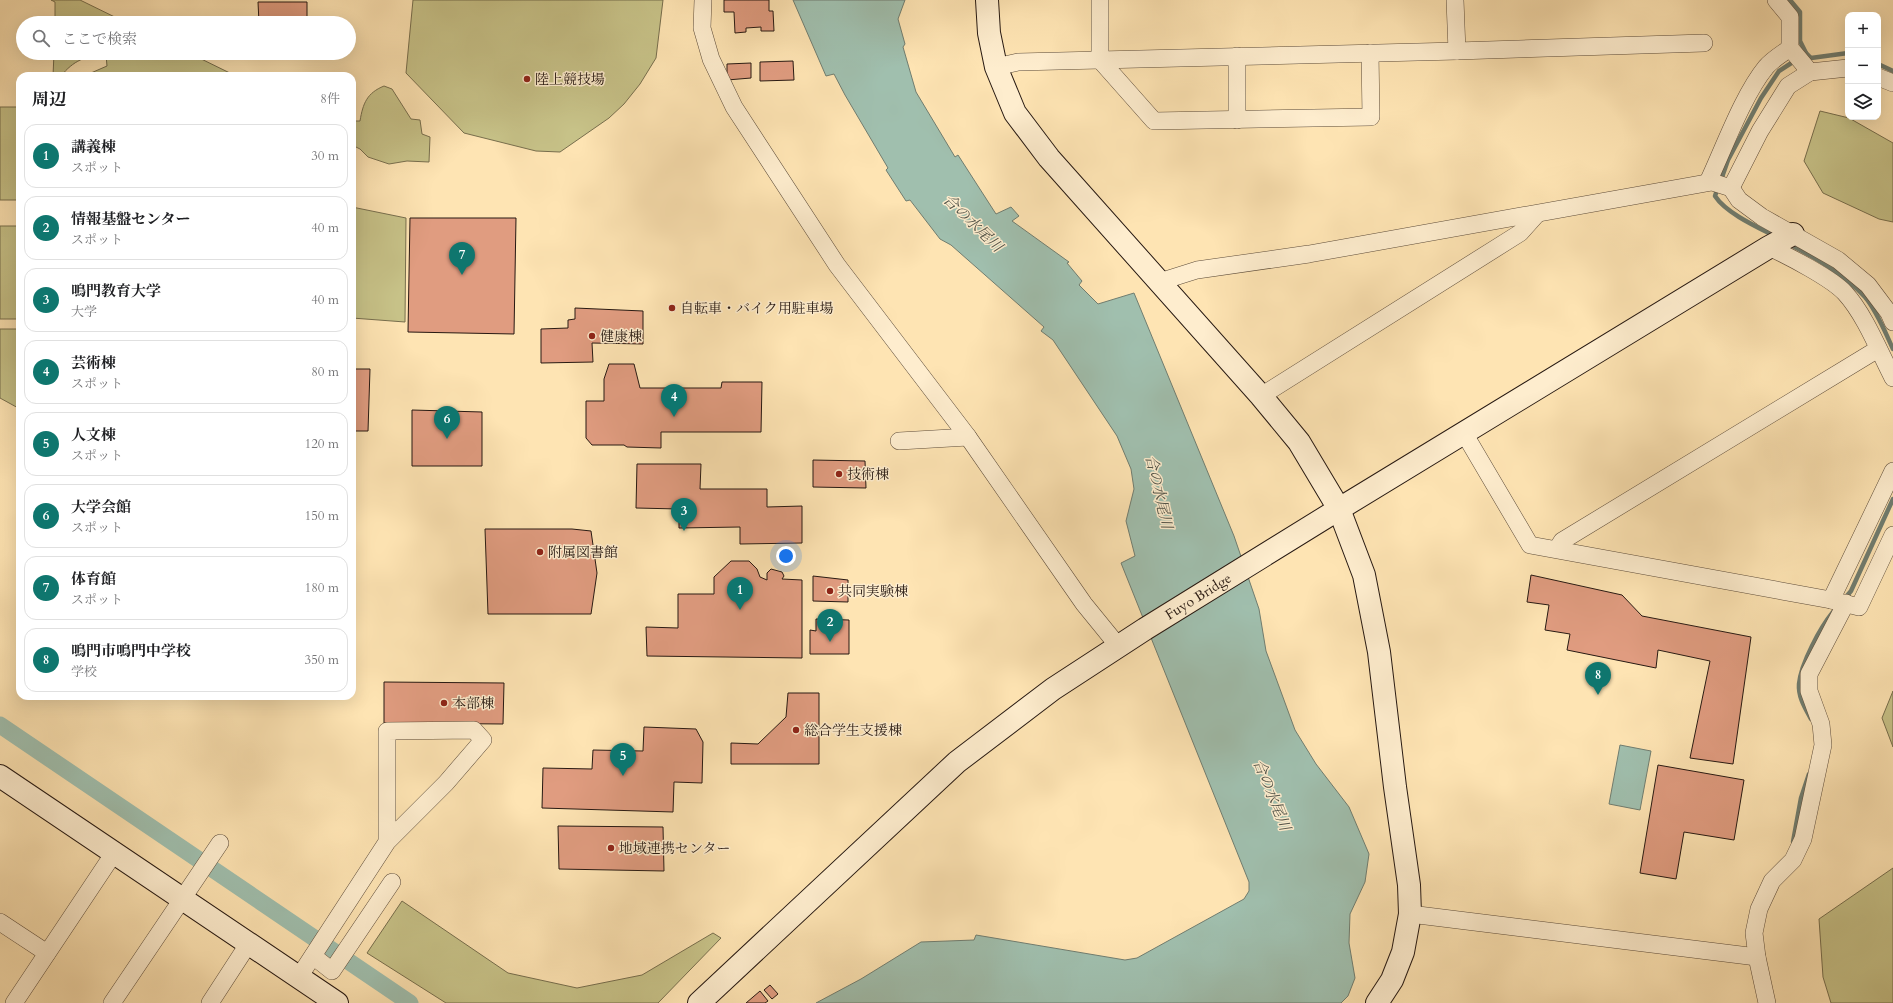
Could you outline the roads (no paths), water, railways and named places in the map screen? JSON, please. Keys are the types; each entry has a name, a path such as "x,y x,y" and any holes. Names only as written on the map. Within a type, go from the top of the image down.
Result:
{"street":[{"path":"703,0 702,28 711,59 734,107 837,265 968,437 1084,604 1118,647"},
{"path":"987,0 989,33 996,67 1015,113 1049,158 1299,442 1339,509 1364,575 1379,652 1395,787 1409,885 1410,914 1403,952 1392,980 1377,1003"},
{"path":"1100,0 1100,60 1154,121 1371,117 1370,53"},
{"path":"1455,0 1457,51"},
{"path":"1776,0 1790,18 1792,50 1808,69"},
{"path":"996,67 1018,62 1704,43"},
{"path":"1719,185 1744,104 1765,68 1772,60 1792,50"},
{"path":"1237,56 1237,120"},
{"path":"1159,282 1198,270 1309,254 1537,214 1719,185 1760,131 1788,86 1808,69 1845,68"},
{"path":"1881,78 1893,83"},
{"path":"1719,185 1762,217 1794,259 1844,292 1855,306 1893,378"},
{"path":"1260,396 1520,233 1537,214"},
{"path":"1780,241 1838,260 1868,286 1889,313 1893,322"},
{"name":"Fuyo Bridge","path":"699,1003 956,762 1053,689 1145,629 1339,509 1780,241"},
{"path":"1557,549 1562,541 1878,349"},
{"path":"1464,433 1530,545 1859,607 1893,535"},
{"path":"899,441 968,437"},
{"path":"1762,1003 1754,933 1759,909 1772,881 1793,860 1803,839 1823,745 1821,724 1809,691 1809,674 1893,471"},
{"path":"299,977 387,842 446,782 483,740 474,730 387,731 387,842"},
{"path":"0,776 114,853 188,890 249,943 337,1003"},
{"path":"112,1003 217,847"},
{"path":"14,1003 114,853"},
{"path":"313,954 332,971 392,882"},
{"path":"1410,914 1757,957"},
{"path":"0,922 47,953"},
{"path":"210,1003 249,943"}],"water":[{"name":"合の水尾川","path":"793,0 905,0 898,19 905,44 903,47 916,92 955,157 958,155 996,214 1011,207 1019,216 1012,221 1069,262 1067,263 1082,281 1079,285 1098,304 1134,293 1234,536 1259,609 1266,651 1295,730 1316,764 1349,807 1369,854 1365,882 1350,914 1349,943 1355,978 1348,996 1341,1003 816,1003 861,979 921,942 974,940 976,935 1125,960 1137,958 1244,899 1249,891 1249,882 1121,563 1135,556 1126,521 1134,489 1131,469 1117,436 1053,340 1041,331 1044,327 951,245 940,239 910,200 906,201 886,170 888,168 834,74 826,76"},
{"path":"1620,745 1651,751 1640,810 1609,804"}],"waterway":[{"path":"1790,0 1800,12 1800,41 1806,53"},
{"path":"1802,56 1806,53 1811,58 1845,53"},
{"path":"1721,180 1728,160 1761,98 1779,71 1796,60"},
{"path":"1881,65 1893,71"},
{"path":"1718,187 1715,196 1726,208 1742,219 1775,236"},
{"path":"1789,244 1829,267 1848,281 1865,297 1873,309 1893,349"},
{"path":"1845,598 1851,591 1893,499"},
{"path":"1811,719 1802,702 1799,684 1807,656 1822,627 1833,612"},
{"path":"0,725 410,1003"},
{"path":"1793,842 1801,798 1809,774"}],"place":[{"name":"陸上競技場","path":"527,79"},
{"name":"体育館","path":"462,275"},
{"name":"自転車・バイク用駐車場","path":"672,308"},
{"name":"健康棟","path":"592,336"},
{"name":"芸術棟","path":"674,417"},
{"name":"大学会館","path":"447,439"},
{"name":"技術棟","path":"839,474"},
{"name":"鳴門教育大学","path":"684,531"},
{"name":"附属図書館","path":"540,552"},
{"name":"共同実験棟","path":"830,591"},
{"name":"講義棟","path":"740,610"},
{"name":"情報基盤センター","path":"830,642"},
{"name":"鳴門市鳴門中学校","path":"1598,695"},
{"name":"本部棟","path":"444,703"},
{"name":"総合学生支援棟","path":"796,730"},
{"name":"人文棟","path":"623,776"},
{"name":"地域連携センター","path":"611,848"}]}
